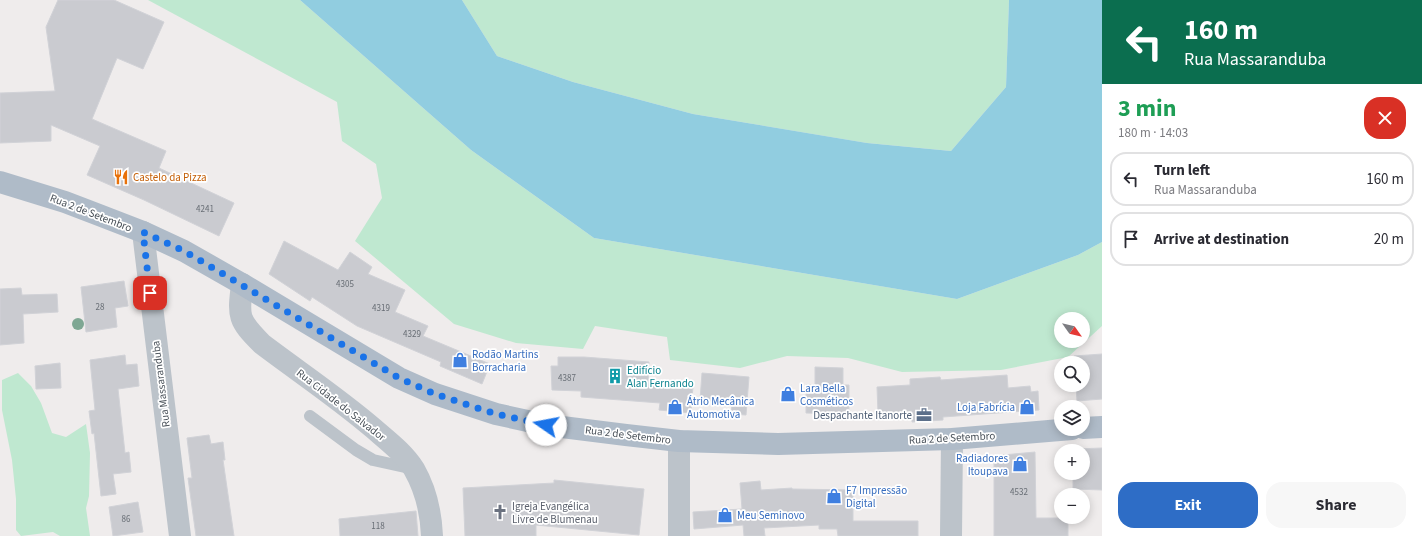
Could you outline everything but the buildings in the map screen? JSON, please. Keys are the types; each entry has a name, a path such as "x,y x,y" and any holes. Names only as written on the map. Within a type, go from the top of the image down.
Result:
{"main road":[{"name":"Rua 2 de Setembro","path":"0,182 65,202 143,232 184,251 399,378 435,394 496,414 546,425 679,441 778,444 952,439 1054,430"},
{"path":"1090,428 1102,427"}],"street":[{"name":"Rua Massaranduba","path":"143,232 180,536"},
{"name":"Rua Cidade do Salvador","path":"242,284 239,308 241,319 249,332 262,344 358,415 395,447 414,469 427,496 432,523 432,536"},
{"path":"951,536 952,439"},
{"path":"679,441 679,536"}],"lane":[{"path":"310,416 356,450 373,460 414,469"}],"green space":[{"path":"148,0 300,0 471,150 594,238 957,299 1078,255 1102,242 1102,326 1090,337 1090,312 1054,312 1054,348 1078,348 1069,356 1054,356 1054,360 1001,370 902,372 848,358 787,356 740,368 670,360 667,337 595,326 583,349 516,343 454,324 355,241 382,198 376,164 342,141 337,102"},
{"path":"462,0 1009,0 1006,87 951,151 867,143 693,114 573,82 497,56"},
{"path":"18,373 31,386 41,403 52,433 66,437 86,424 90,453 89,496 86,508 90,536 60,536 53,532 21,536 16,530 16,499 12,460 2,410 2,380"}],"water":[{"path":"300,0 462,0 497,56 573,82 693,114 867,143 951,151 1006,87 1009,0 1102,0 1102,242 1078,255 957,299 594,238 471,150"}],"place":[{"name":"Castelo da Pizza","path":"121,177"},
{"name":"Rodão Martins Borracharia","path":"460,360"},
{"name":"Edifício Alan Fernando","path":"615,376"},
{"name":"Lara Bella Cosméticos","path":"788,394"},
{"name":"Átrio Mecânica Automotiva","path":"675,407"},
{"name":"Loja Fabrícia","path":"1027,407"},
{"name":"Despachante Itanorte","path":"924,415"},
{"name":"Radiadores Itoupava","path":"1020,464"},
{"name":"F7 Impressão Digital","path":"834,496"},
{"name":"Igreja Evangélica Livre de Blumenau","path":"500,512"},
{"name":"Meu Seminovo","path":"725,515"}],"route":[{"path":"150,293 143,232 184,251 399,378 435,394 496,414 546,425"}]}
